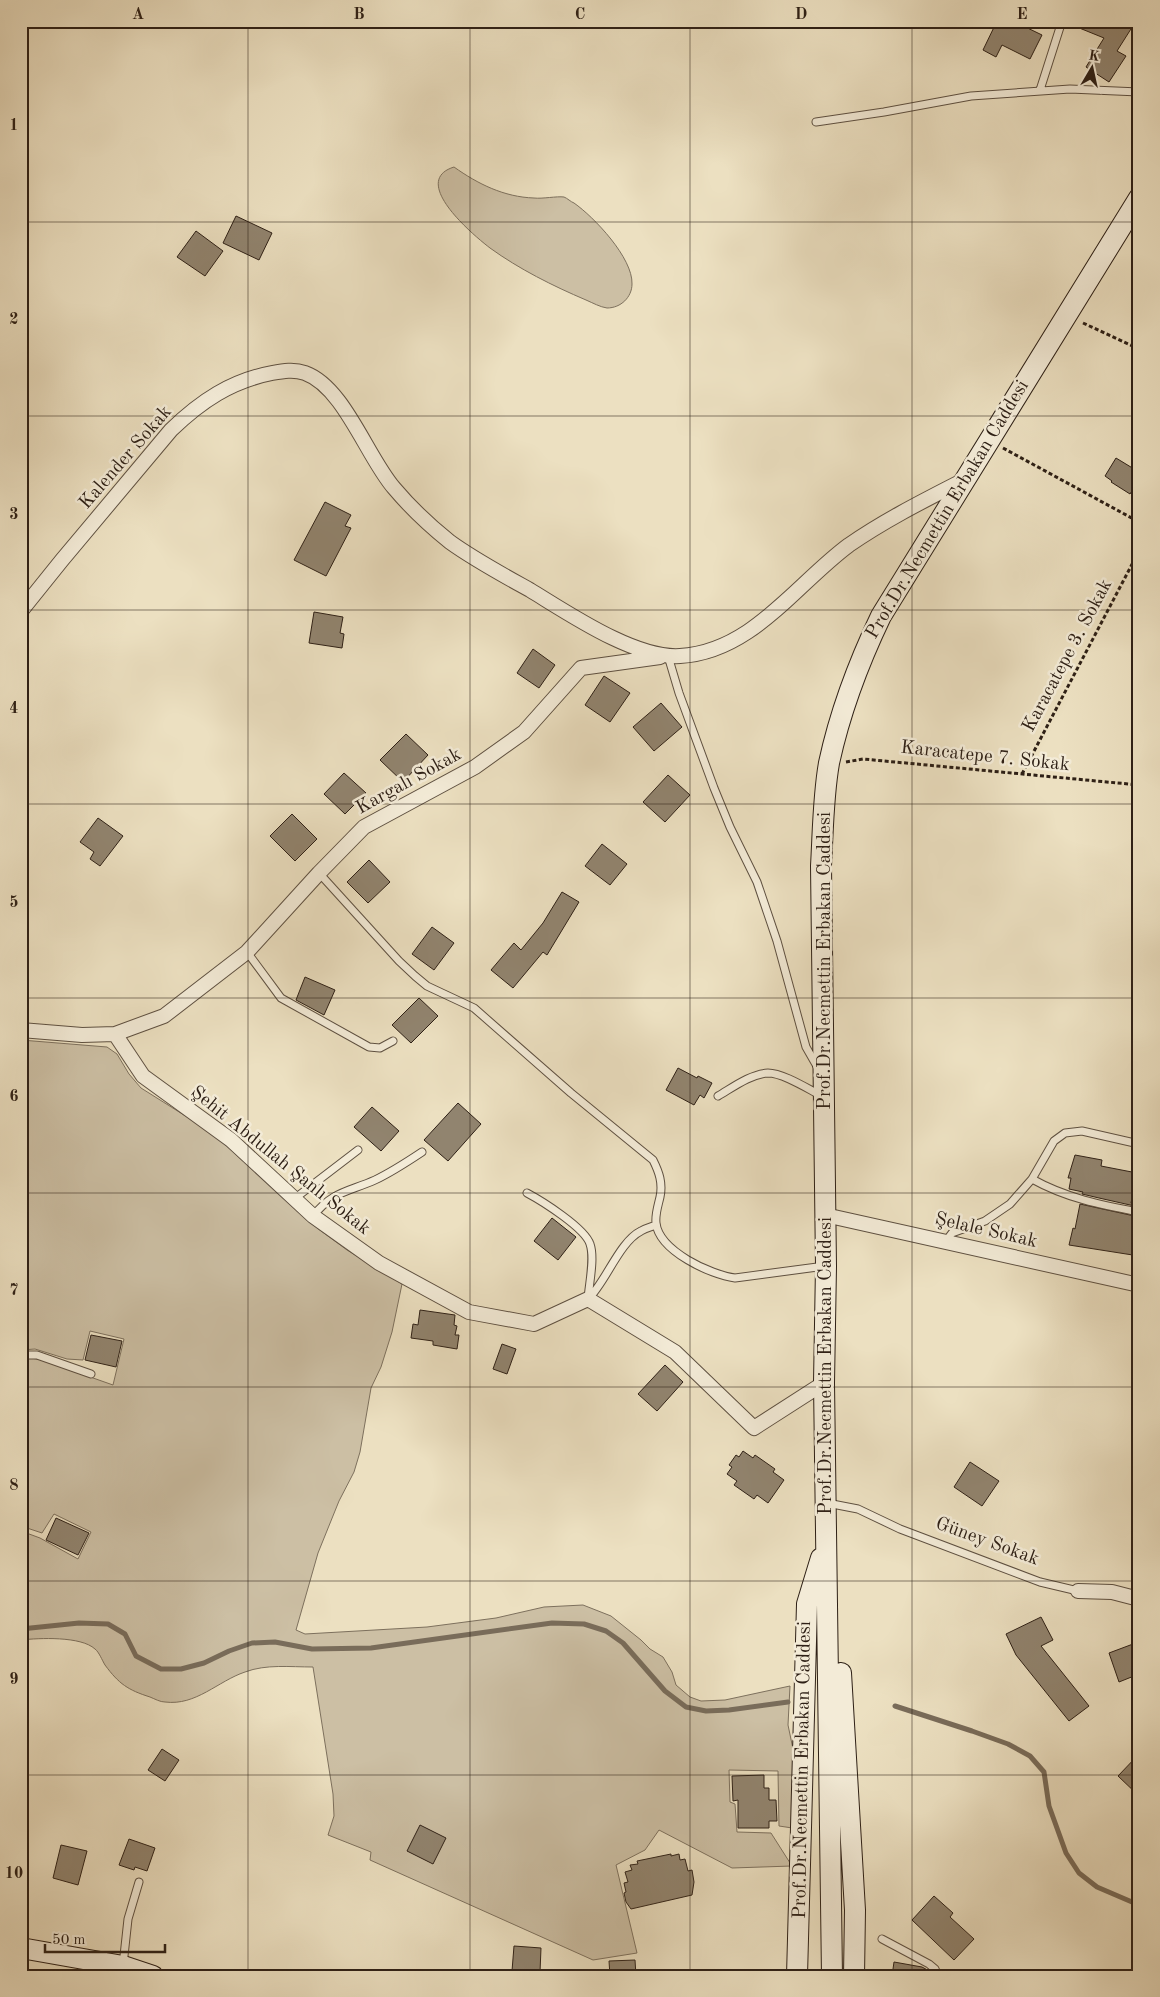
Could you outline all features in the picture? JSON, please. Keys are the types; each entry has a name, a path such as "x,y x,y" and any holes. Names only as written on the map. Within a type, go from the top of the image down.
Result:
{"main road":[{"name":"Prof.Dr.Necmettin Erbakan Caddesi","path":"832,1976 824,1384 826,1266 822,866 824,809 829,765 850,686 881,616 1139,198"},
{"name":"Prof.Dr.Necmettin Erbakan Caddesi","path":"797,1976 807,1604 827,1536"},
{"name":"Prof.Dr.Necmettin Erbakan Caddesi","path":"827,1536 837,1610 856,1910 854,1976"},
{"path":"21,1948 123,1966 153,1976"}],"street":[{"name":"Kalender Sokak","path":"21,611 62,560 186,416 222,390 244,380 287,370 305,373 331,390 392,486 449,541 614,638 649,652 668,656"},
{"name":"Kargalı Sokak","path":"115,1034 164,1016 247,952 319,872 364,827 474,767 524,732 581,668 700,653 734,640 774,611 820,568 867,533 964,479"},
{"path":"21,1030 82,1035 115,1034"},
{"name":"Şehit Abdullah Şanlı Sokak","path":"115,1034 143,1076 231,1140 313,1216 379,1263 469,1312 534,1324 588,1299"},
{"name":"Şelale Sokak","path":"825,1215 1139,1285"},
{"path":"588,1299 675,1352 754,1428 824,1384"},
{"name":"Güney Sokak","path":"1078,1591 1112,1592 1139,1599"}],"lane":[{"path":"1040,90 1062,21"},
{"path":"816,122 971,96 1070,88 1139,92"},
{"path":"668,656 679,693 714,788 730,827 757,882 777,941 806,1047 824,1088"},
{"path":"319,872 399,961 415,976 428,986 474,1008 571,1093 653,1160 661,1182 656,1211 656,1225 661,1237 680,1254 704,1269 722,1276 735,1278 826,1266"},
{"path":"247,952 281,998 297,1009 369,1047 380,1048 393,1041"},
{"path":"718,1096 753,1077 768,1073 824,1088"},
{"path":"946,1241 952,1233 986,1221 999,1213 1022,1192 1032,1179 1054,1141 1070,1132 1082,1131 1139,1144"},
{"path":"294,1199 358,1150"},
{"path":"313,1216 324,1202 337,1194 394,1171 422,1152"},
{"path":"1032,1179 1077,1199 1139,1212"},
{"path":"527,1193 545,1203 584,1234 590,1244 592,1254 588,1299"},
{"path":"588,1299 629,1241 639,1232 656,1225"},
{"path":"21,1355 37,1355 91,1374"},
{"name":"Güney Sokak","path":"826,1503 858,1509 943,1547 1051,1586 1078,1591"},
{"path":"123,1966 128,1919 139,1882"},
{"path":"882,1939 929,1964 935,1969 938,1976"}],"path":[{"path":"1066,315 1139,349"},
{"path":"989,440 1139,522"},
{"name":"Karacatepe 3. Sokak","path":"1022,774 1139,551"},
{"name":"Karacatepe 7. Sokak","path":"829,765 863,758 1139,785"}],"shaded area":[{"path":"454,167 472,179 502,192 534,198 564,197 582,209 611,239 626,262 631,274 632,289 625,301 612,308 599,306 536,277 490,248 459,220 441,195 438,184 442,174"},
{"path":"21,1040 107,1047 117,1054 129,1074 141,1088 211,1132 317,1228 347,1250 402,1284 392,1332 381,1367 371,1388 360,1452 354,1472 339,1501 318,1553 296,1630 305,1634 427,1627 496,1618 544,1607 583,1605 611,1616 650,1649 663,1657 672,1672 676,1685 690,1697 701,1701 725,1700 790,1686 788,1725 798,1773 799,1829 779,1826 778,1771 729,1770 730,1802 735,1804 737,1832 771,1833 792,1866 732,1868 659,1830 645,1850 616,1865 637,1953 593,1960 370,1860 371,1852 328,1835 334,1816 333,1794 313,1667 278,1666 253,1669 235,1676 197,1697 176,1702 163,1702 125,1686 110,1672 96,1650 89,1645 60,1639 21,1640 21,1531 40,1538 78,1559 91,1532 54,1514 42,1533 21,1526 21,1359 42,1360 113,1385 124,1339 90,1331 83,1360 67,1359 35,1349 21,1350"}],"building":[{"path":"997,21 1013,21 1042,35 1030,59 1002,45 996,57 983,50"},
{"path":"1067,21 1136,21 1117,51 1126,56 1109,82 1086,67 1104,38 1067,23"},
{"path":"236,216 272,233 259,260 223,243"},
{"path":"196,231 223,251 205,276 177,257"},
{"path":"1116,458 1139,472 1139,480 1130,494 1105,476"},
{"path":"325,502 351,515 345,526 351,528 326,576 294,560"},
{"path":"314,612 343,617 340,633 344,634 342,648 309,643"},
{"path":"533,649 555,665 539,688 517,673"},
{"path":"604,676 630,693 610,722 585,705"},
{"path":"661,703 682,727 654,751 633,727"},
{"path":"406,734 428,755 403,782 380,760"},
{"path":"344,773 366,793 345,814 324,794"},
{"path":"668,775 690,795 665,822 643,802"},
{"path":"292,814 317,839 295,861 270,836"},
{"path":"98,818 123,836 100,866 90,859 94,852 80,842"},
{"path":"602,844 627,864 610,885 585,866"},
{"path":"369,860 390,882 368,903 347,882"},
{"path":"562,892 579,902 547,955 543,952 513,988 491,970 514,943 521,950 543,923"},
{"path":"432,927 454,943 434,970 412,954"},
{"path":"305,977 335,990 324,1015 296,1000"},
{"path":"419,998 438,1016 411,1043 392,1025"},
{"path":"678,1068 712,1083 704,1098 700,1095 694,1105 666,1090"},
{"path":"458,1103 481,1124 448,1161 424,1140"},
{"path":"372,1107 399,1131 381,1151 354,1127"},
{"path":"1075,1155 1102,1160 1101,1166 1137,1173 1131,1203 1139,1204 1139,1207 1082,1194 1083,1192 1069,1189 1071,1178 1068,1178"},
{"path":"1080,1204 1139,1217 1139,1256 1069,1245 1073,1228 1075,1229"},
{"path":"552,1218 576,1237 558,1260 534,1241"},
{"path":"420,1310 455,1315 454,1325 457,1326 455,1335 459,1335 457,1349 433,1345 433,1341 411,1338 413,1324 418,1325"},
{"path":"91,1335 122,1341 116,1367 85,1360"},
{"path":"502,1344 516,1349 507,1374 493,1369"},
{"path":"665,1365 683,1382 657,1411 638,1394"},
{"path":"743,1451 753,1458 755,1455 775,1469 773,1472 784,1480 768,1503 757,1495 754,1499 734,1485 737,1481 727,1474 732,1467 729,1465 736,1455 739,1457"},
{"path":"970,1462 999,1481 982,1506 954,1487"},
{"path":"56,1518 89,1533 78,1555 46,1540"},
{"path":"1041,1617 1053,1640 1041,1646 1089,1706 1069,1721 1016,1655 1006,1634"},
{"path":"1133,1644 1139,1660 1139,1674 1119,1682 1109,1653"},
{"path":"162,1749 179,1760 165,1781 148,1770"},
{"path":"1139,1754 1139,1796 1118,1776"},
{"path":"764,1775 764,1788 769,1788 769,1800 776,1800 777,1821 769,1821 769,1828 738,1828 738,1800 733,1801 732,1776"},
{"path":"420,1825 446,1838 433,1864 407,1851"},
{"path":"129,1839 155,1848 147,1871 135,1867 134,1870 119,1865"},
{"path":"61,1845 87,1851 78,1885 53,1878"},
{"path":"671,1854 671,1856 679,1854 680,1860 685,1859 688,1871 692,1870 694,1882 692,1895 631,1909 626,1902 624,1893 626,1892 624,1883 628,1882 625,1872 632,1870 630,1865 638,1864 637,1861"},
{"path":"934,1896 953,1913 950,1917 974,1939 954,1960 912,1920"},
{"path":"514,1946 541,1948 540,1972 512,1971"},
{"path":"635,1960 636,1976 610,1976 609,1961"},
{"path":"894,1962 922,1967 931,1972 932,1976 892,1976"}],"waterway":[{"path":"21,1629 79,1623 108,1624 125,1634 136,1656 161,1669 181,1669 204,1663 252,1643 275,1642 312,1649 371,1648 552,1623 584,1624 606,1631 623,1643 665,1691 686,1707 706,1711 729,1710 788,1702"},
{"path":"895,1706 1008,1744 1030,1756 1044,1772 1049,1806 1066,1853 1079,1873 1097,1887 1139,1905"}]}
